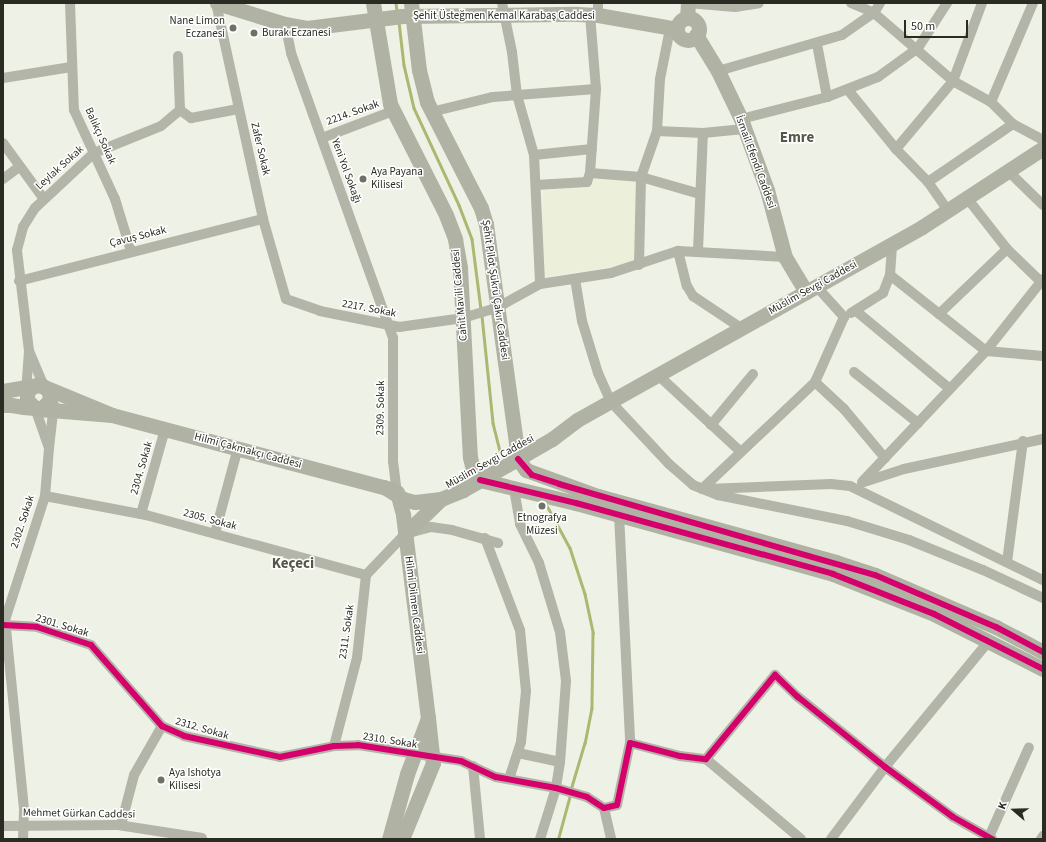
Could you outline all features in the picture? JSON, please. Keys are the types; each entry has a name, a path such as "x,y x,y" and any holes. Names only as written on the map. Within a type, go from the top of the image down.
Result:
{"street":[{"name":"Balıkçı Sokak","path":"70,3 71,67 74,110 115,199 131,251"},
{"name":"Şehit Üsteğmen Kemal Karabaş Caddesi","path":"217,3 285,24 316,28 408,12 503,9 595,11 674,29"},
{"name":"Zafer Sokak","path":"217,3 238,109 264,219 286,299"},
{"name":"Cahit Mavili Caddesi","path":"372,3 379,18 393,111 452,227 458,253 468,316 470,457 478,477"},
{"path":"639,265 642,177 657,131 660,79 674,29 687,8 735,7 759,3"},
{"path":"851,3 874,13 918,48 953,81 991,102 1013,124 1043,140"},
{"path":"718,71 817,44 842,35 874,13 880,3"},
{"path":"657,131 703,133 743,124 848,90 878,77 918,48 931,24 947,3"},
{"path":"896,149 953,81 982,3"},
{"path":"991,102 1033,3"},
{"name":"İsmail Efendi Caddesi","path":"687,8 698,25 696,35 718,71 743,124 767,190 785,257 811,289"},
{"path":"503,9 512,52 517,95 534,155 540,284"},
{"path":"536,185 587,182 590,173 596,89 595,11"},
{"name":"Şehit Pilot Şükrü Çakır Caddesi","path":"408,12 422,82 431,112 484,216 495,308 517,454"},
{"name":"Yeni Yol Sokağı","path":"285,24 291,53 388,325"},
{"path":"674,29 684,39 690,40 696,35"},
{"path":"817,44 827,97"},
{"path":"178,56 180,110 191,118 238,109"},
{"path":"3,78 71,67"},
{"path":"431,112 493,97 596,89"},
{"path":"848,90 896,149 928,182 948,211"},
{"name":"Leylak Sokak","path":"36,389 29,351 17,262 19,238 28,218 44,199 94,153 161,126 180,110"},
{"name":"2214. Sokak","path":"322,138 393,111"},
{"path":"928,182 1013,124"},
{"path":"698,251 703,133"},
{"path":"3,144 44,199"},
{"name":"Müslim Sevgi Caddesi","path":"394,492 415,502 441,499 517,454 948,211 1043,148"},
{"path":"534,155 592,149"},
{"path":"3,179 19,167"},
{"path":"1008,171 1043,205"},
{"path":"590,173 642,177 700,194"},
{"path":"862,482 986,350 1042,281 1007,249 967,198"},
{"name":"Çavuş Sokak","path":"19,281 131,251 264,219"},
{"path":"702,489 815,382 844,317 883,293 890,275 892,243"},
{"path":"939,314 1007,249"},
{"path":"678,251 693,296 741,328"},
{"name":"2217. Sokak","path":"286,299 320,311 388,325 405,326 468,316 495,308 540,284 639,265 678,251 785,257"},
{"path":"890,275 986,350 1043,356"},
{"path":"575,278 582,321 598,373 611,402 669,464 693,485 718,495 847,521 909,540 984,570 1043,598"},
{"path":"811,289 844,317"},
{"path":"856,310 950,389"},
{"name":"2309. Sokak","path":"388,325 394,352 394,492"},
{"name":"Leylak Sokak","path":"29,351 36,389"},
{"path":"854,372 918,423"},
{"path":"711,425 753,374"},
{"path":"658,375 741,452"},
{"path":"815,382 844,409 885,458"},
{"path":"3,391 36,389 49,401 37,408 28,404 36,389"},
{"name":"Hilmi Çakmakçı Caddesi","path":"36,389 112,415 238,448 394,492"},
{"name":"2302. Sokak","path":"23,839 25,825 4,625 8,605 45,496 54,409 36,389"},
{"name":"Hilmi Çakmakçı Caddesi","path":"3,405 112,415"},
{"name":"2302. Sokak","path":"37,408 49,448"},
{"name":"2304. Sokak","path":"141,514 165,429"},
{"path":"850,486 904,469 1024,441 1043,439"},
{"path":"1007,562 1024,441"},
{"path":"215,534 238,448"},
{"path":"517,454 532,475 875,575 996,627 1043,652"},
{"path":"478,477 514,489 619,514 833,574 921,608 1043,669"},
{"name":"Müslim Sevgi Caddesi","path":"394,492 421,494 439,491 478,477"},
{"path":"702,489 831,484 850,486 1043,580"},
{"path":"514,489 520,524 539,563 560,632 566,681 560,762 561,790 540,839"},
{"name":"Hilmi Dilmen Caddesi","path":"394,492 405,534 434,758 427,781 402,839"},
{"name":"2305. Sokak","path":"45,496 141,514 366,575"},
{"path":"366,575 441,499"},
{"path":"611,839 604,808 617,805 630,743 619,514"},
{"path":"405,534 441,528 485,538 498,543"},
{"path":"485,538 520,630 526,691 521,742 509,779"},
{"name":"2311. Sokak","path":"334,746 358,651 366,575"},
{"name":"2301. Sokak","path":"4,625 37,627 91,645"},
{"path":"831,839 885,767 989,641"},
{"name":"2312. Sokak","path":"91,645 162,726 184,736 280,757 319,748"},
{"path":"706,759 775,675 885,767 953,817 991,838 1029,747"},
{"name":"Hilmi Dilmen Caddesi","path":"389,839 414,755 428,718"},
{"path":"121,825 134,775 162,726"},
{"path":"630,743 680,756 706,759 801,839"},
{"name":"2310. Sokak","path":"319,748 334,746 365,746 414,755 461,761 496,777 561,790 587,797 604,808"},
{"path":"518,753 560,762"},
{"path":"473,766 480,839"},
{"name":"Mehmet Gürkan Caddesi","path":"3,826 121,825 202,838"}],"shaded area":[{"path":"597,178 636,182 637,258 623,265 545,277 541,236 544,191 579,187 581,190"}],"waterway":[{"path":"396,3 397,11"},
{"path":"399,22 404,65 414,108 459,205 472,239 481,309"},
{"path":"482,316 493,423 500,452"},
{"path":"545,502 570,548 585,594 593,633 592,708 585,743 571,790"},
{"path":"558,839 570,795"}],"cycle path":[{"path":"518,459 532,475 559,484 875,575 996,627 1043,652"},
{"path":"480,480 576,503 833,574 934,614 1043,669"},
{"path":"3,625 37,627 91,645 162,726 184,736 280,757 334,746 358,745 461,761 496,777 556,788 587,797 604,808 617,805 630,743 680,756 706,759 775,675 798,697 885,767 953,817 992,839"}],"place":[{"name":"Nane Limon Eczanesi","path":"233,28"},
{"name":"Burak Eczanesi","path":"254,33"},
{"name":"Aya Payana Kilisesi","path":"363,179"},
{"name":"Etnografya Müzesi","path":"542,506"},
{"name":"Aya Ishotya Kilisesi","path":"161,780"}],"district":[{"name":"Emre","path":"797,138"},
{"name":"Keçeci","path":"293,564"}]}
